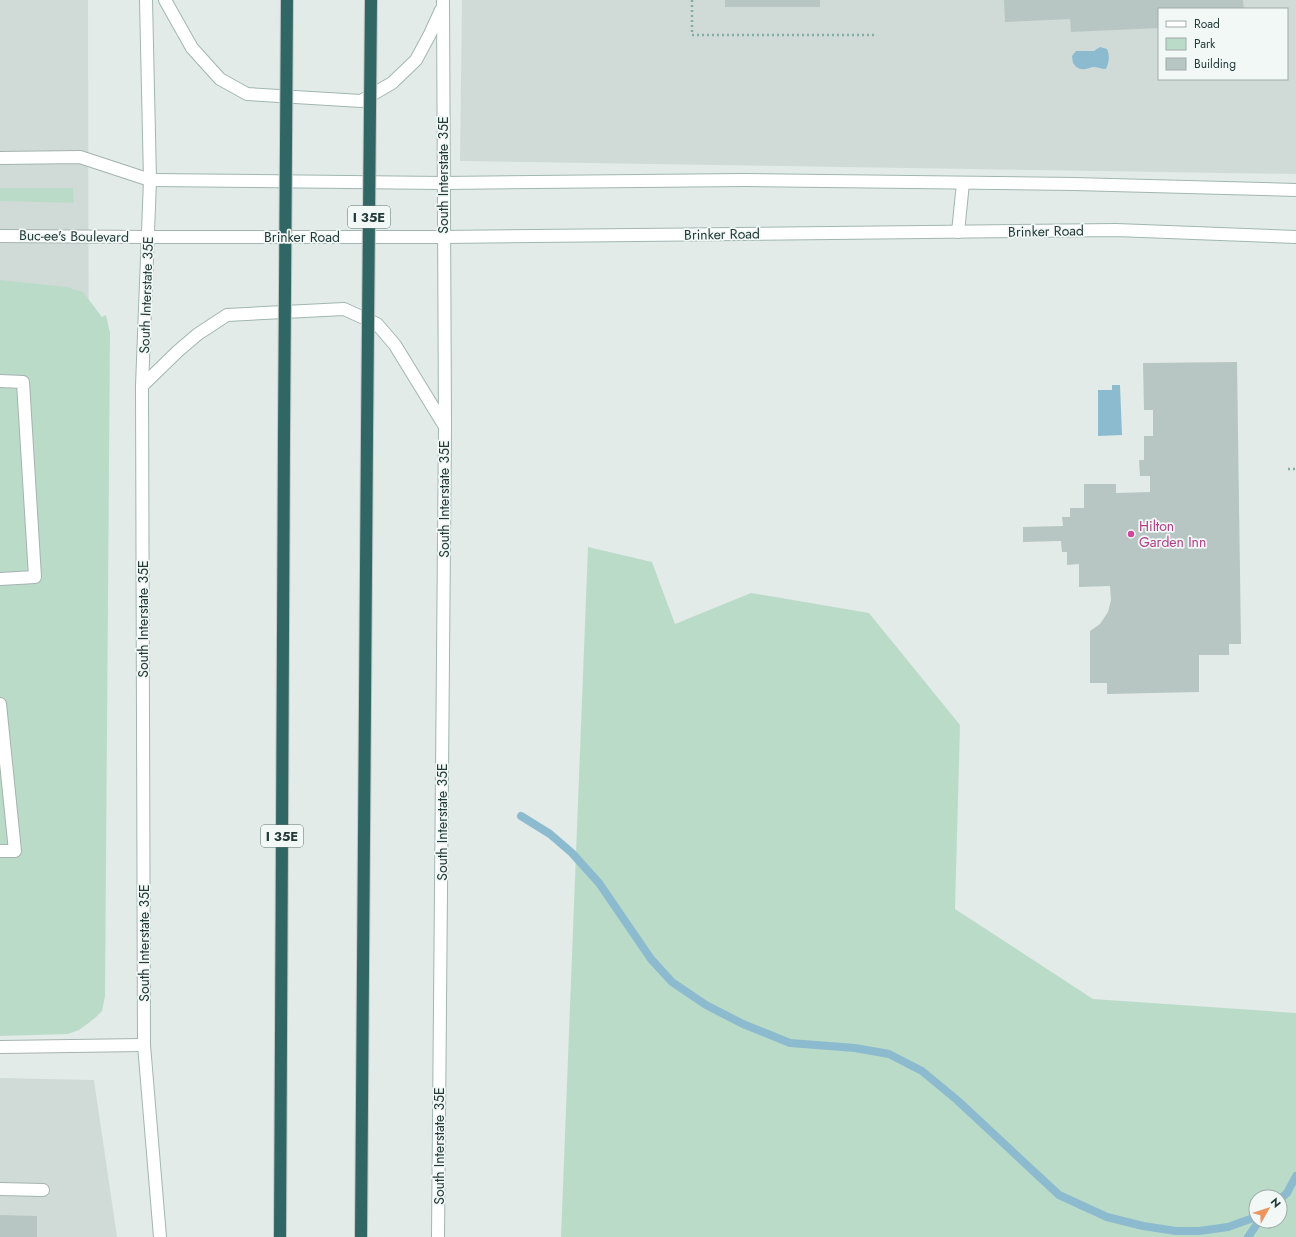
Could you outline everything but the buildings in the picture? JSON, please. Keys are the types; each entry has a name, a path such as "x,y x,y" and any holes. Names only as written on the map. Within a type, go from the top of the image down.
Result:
{"highway":[{"name":"I 35E","path":"280,1237 287,0"},
{"name":"I 35E","path":"361,1237 370,0"}],"main road":[{"name":"South Interstate 35E","path":"146,0 150,180 142,386 144,1045 160,1237"},
{"path":"165,0 192,48 220,79 247,94 361,101 392,83 416,60 430,34 443,2"},
{"name":"South Interstate 35E","path":"438,1237 445,426 443,2"},
{"path":"0,158 80,157 150,180 443,183 728,180 1074,184 1296,190"},
{"path":"958,232 963,183"},
{"name":"Brinker Road","path":"148,237 443,237 1116,230 1296,237"},
{"name":"Buc-ee's Boulevard","path":"0,236 148,237"},
{"path":"142,386 198,334 227,315 344,309 376,324 395,345 445,426"},
{"path":"0,381 23,382 35,577 0,579"},
{"path":"0,704 16,850 0,851"},
{"path":"0,1047 144,1045"},
{"path":"0,1189 43,1190"}],"path":[{"path":"692,0 692,35 875,35"},
{"path":"1288,469 1296,469"}],"shaded area":[{"path":"0,0 88,0 90,1023 0,1025"},
{"path":"462,0 1296,0 1296,174 460,161"},
{"path":"0,1078 94,1080 117,1237 0,1237"}],"green space":[{"path":"0,188 73,188 74,203 0,201"},
{"path":"0,280 67,287 83,292 102,317 106,315 110,333 105,996 102,1011 79,1030 68,1034 0,1036"},
{"path":"588,547 652,562 675,624 751,593 869,613 960,725 955,909 1093,999 1296,1013 1296,1237 561,1237"}],"water":[{"path":"1100,47 1107,49 1109,54 1106,69 1093,67 1080,69 1075,66 1072,56 1076,51 1094,51"},
{"path":"1112,385 1120,385 1122,435 1098,436 1098,390 1112,390"}],"waterway":[{"path":"521,816 550,834 572,853 599,883 651,959 672,982 706,1005 743,1024 790,1043 855,1048 889,1054 922,1071 957,1100 1059,1195 1107,1217 1143,1226 1176,1231 1199,1231 1228,1227 1248,1220"},
{"path":"1288,1191 1296,1176"},
{"path":"1248,1237 1254,1229"}],"place":[{"name":"Hilton Garden Inn","path":"1131,534"}]}
